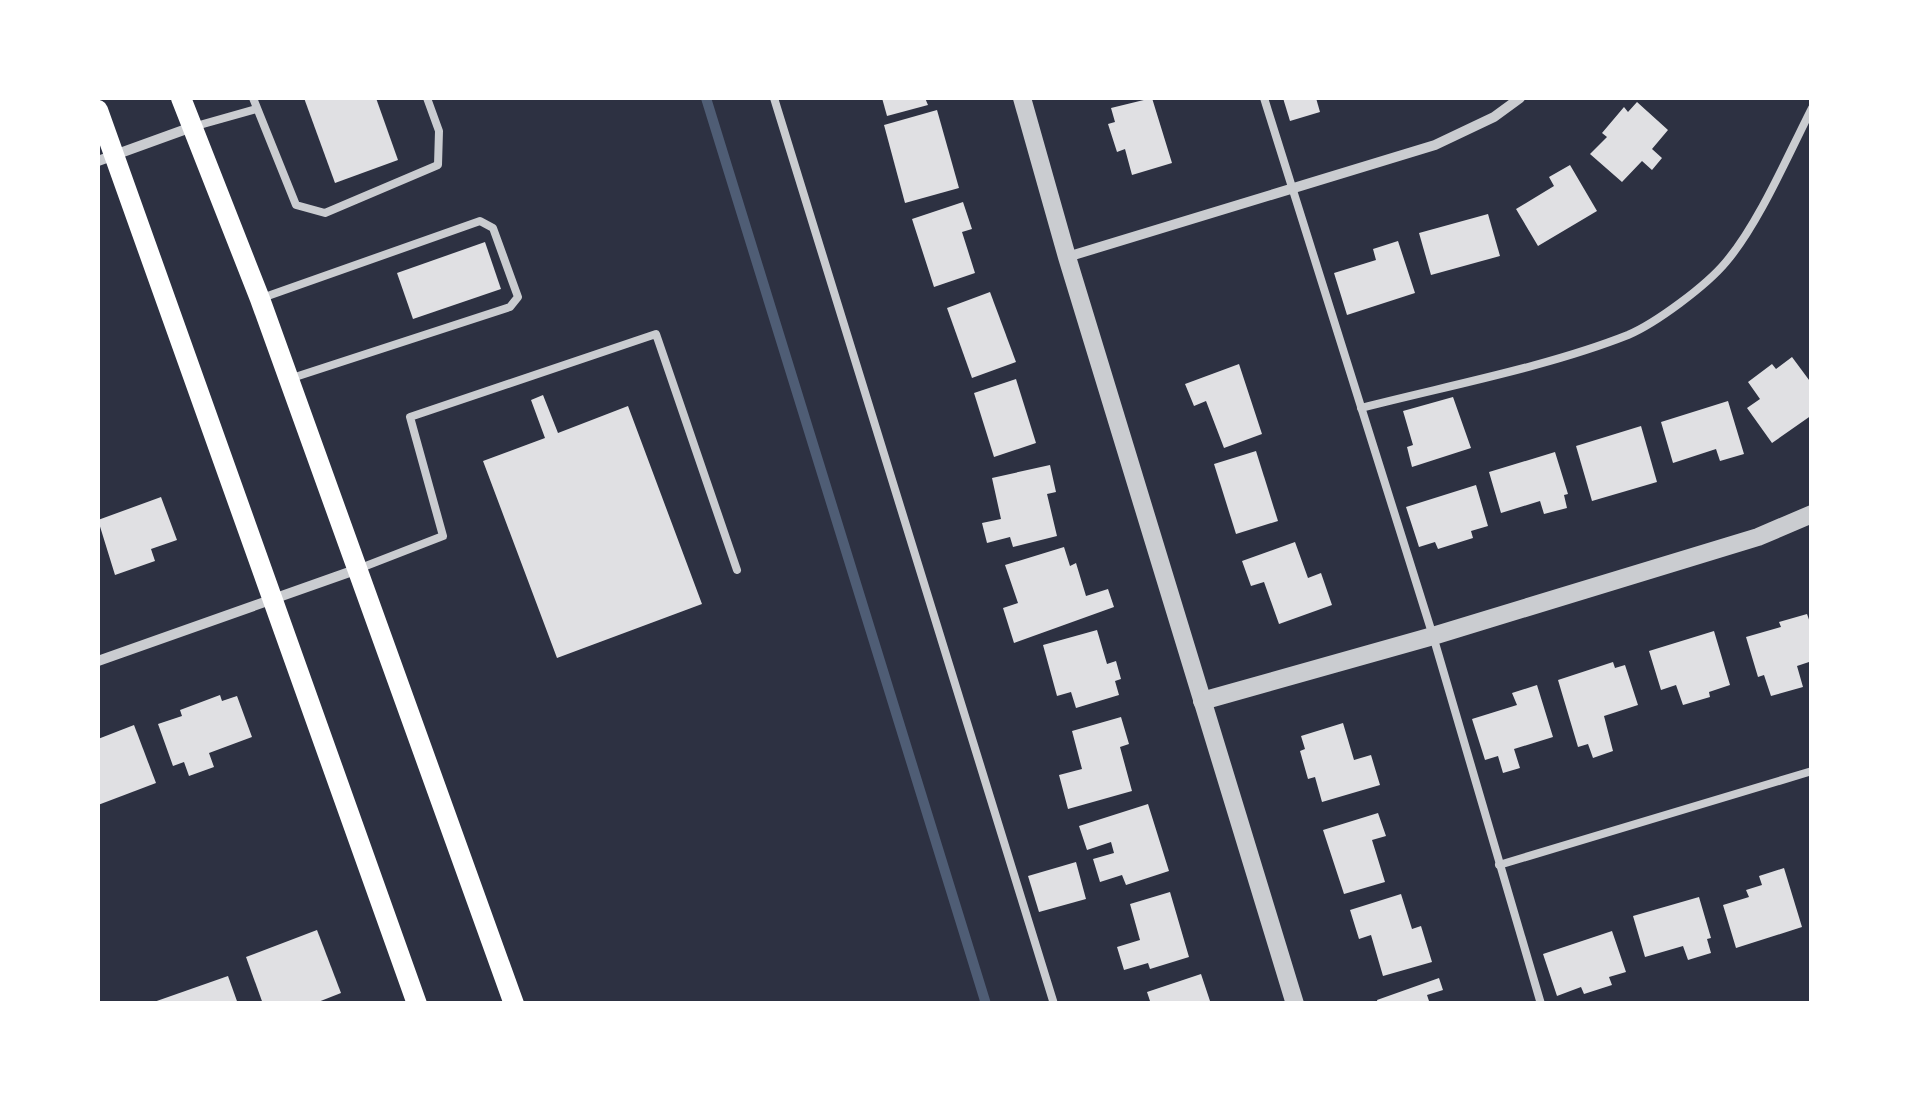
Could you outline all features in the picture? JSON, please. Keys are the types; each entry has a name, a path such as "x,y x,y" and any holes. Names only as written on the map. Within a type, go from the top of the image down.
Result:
{"main road":[{"path":"181,98 260,299 514,1004"},
{"path":"98,110 106,158 274,600 418,1004"}],"street":[{"path":"1022,98 1296,1004"},
{"path":"1067,257 1435,145 1494,117 1520,98"},
{"path":"106,158 192,128"},
{"path":"1202,700 1433,636 1758,537 1812,514"},
{"path":"98,661 358,570"}],"lane":[{"path":"253,98 296,206 324,213 438,165 439,130 427,98"},
{"path":"774,98 1054,1004"},
{"path":"1264,98 1433,636 1541,1004"},
{"path":"1361,408 1630,334 1678,302 1726,262 1768,196 1812,108"},
{"path":"192,128 256,109"},
{"path":"260,299 480,221 493,228 512,280 518,297 510,307 289,379"},
{"path":"358,570 443,536 410,418 656,334 737,570"},
{"path":"1499,865 1812,771"}],"building":[{"path":"304,98 376,98 398,160 335,183"},
{"path":"882,98 925,98 928,105 887,116"},
{"path":"1152,98 1172,163 1132,175 1125,149 1117,152 1108,124 1115,122 1111,108"},
{"path":"1283,98 1316,98 1320,112 1290,121"},
{"path":"1637,102 1668,130 1652,149 1662,158 1652,170 1642,161 1622,182 1590,154 1607,137 1602,133 1624,107 1628,112"},
{"path":"937,110 959,188 905,203 884,125"},
{"path":"1570,165 1597,211 1538,246 1516,209 1554,186 1549,177"},
{"path":"963,202 972,229 962,232 975,273 934,287 912,219"},
{"path":"1488,214 1500,256 1431,275 1419,233"},
{"path":"1398,241 1415,293 1347,315 1334,273 1376,260 1373,249"},
{"path":"485,242 501,289 413,319 397,273"},
{"path":"990,292 1016,362 972,378 947,308"},
{"path":"1792,357 1812,384 1812,415 1772,443 1747,408 1760,399 1748,382 1772,364 1776,369"},
{"path":"1239,364 1262,434 1224,448 1206,401 1194,406 1185,384"},
{"path":"1016,379 1036,443 994,457 974,393"},
{"path":"543,395 558,433 628,406 702,604 557,658 483,461 545,438 531,400"},
{"path":"1453,397 1471,448 1412,467 1407,447 1413,445 1403,411"},
{"path":"1728,401 1744,454 1720,461 1716,449 1673,463 1661,422"},
{"path":"1641,426 1657,482 1592,501 1576,446"},
{"path":"1256,451 1278,521 1236,534 1214,464"},
{"path":"1555,452 1568,494 1564,495 1567,508 1544,514 1540,501 1501,513 1489,472"},
{"path":"1050,465 1056,492 1047,494 1057,536 1013,547 1010,537 987,543 982,523 1001,519 992,478"},
{"path":"1476,485 1488,526 1471,531 1473,538 1438,549 1435,542 1419,547 1406,507"},
{"path":"161,497 177,540 151,549 155,561 115,575 98,520"},
{"path":"1295,542 1308,578 1321,573 1332,605 1279,624 1264,582 1251,586 1242,561"},
{"path":"1064,547 1070,566 1076,563 1086,596 1108,589 1114,607 1014,643 1003,608 1018,603 1005,565"},
{"path":"1807,614 1812,628 1812,661 1797,666 1803,687 1771,696 1764,675 1758,677 1746,637"},
{"path":"1097,630 1107,664 1116,661 1121,679 1115,681 1119,695 1076,708 1071,692 1057,696 1043,645"},
{"path":"1714,631 1730,685 1709,692 1710,697 1683,705 1676,685 1661,690 1649,651"},
{"path":"1613,662 1615,668 1625,665 1638,705 1604,716 1613,751 1593,758 1588,744 1578,747 1558,680"},
{"path":"1537,685 1553,737 1514,749 1520,768 1503,773 1498,756 1485,760 1472,719 1517,705 1512,693"},
{"path":"220,695 222,701 237,696 252,737 209,753 214,767 189,776 184,762 173,766 158,724 182,716 180,710"},
{"path":"1121,717 1129,744 1120,747 1132,791 1068,809 1059,775 1082,769 1072,731"},
{"path":"1343,723 1354,760 1371,755 1380,785 1322,802 1315,777 1308,779 1300,751 1305,749 1301,736"},
{"path":"134,725 156,783 98,805 98,739"},
{"path":"1148,804 1169,871 1126,885 1122,875 1100,882 1093,859 1114,853 1111,842 1087,850 1079,826"},
{"path":"1378,813 1386,836 1372,840 1385,882 1344,894 1323,830"},
{"path":"1076,862 1086,899 1039,912 1028,876"},
{"path":"1784,868 1802,927 1736,948 1723,905 1749,897 1746,890 1762,885 1759,876"},
{"path":"1170,892 1189,957 1150,969 1148,963 1124,970 1117,947 1140,940 1130,904"},
{"path":"1401,894 1412,929 1421,926 1432,962 1383,976 1371,935 1359,939 1350,910"},
{"path":"1699,897 1711,938 1707,939 1711,953 1688,960 1683,946 1645,957 1633,916"},
{"path":"317,930 341,993 313,1004 263,1004 246,957"},
{"path":"1612,931 1626,972 1609,977 1612,985 1584,994 1581,987 1557,996 1543,954"},
{"path":"1201,974 1211,1004 1151,1004 1147,992"},
{"path":"228,976 238,1004 151,1004 151,1003"},
{"path":"1439,978 1443,990 1427,995 1430,1004 1378,1004 1377,1000"}],"waterway":[{"path":"706,98 986,1004"}]}
